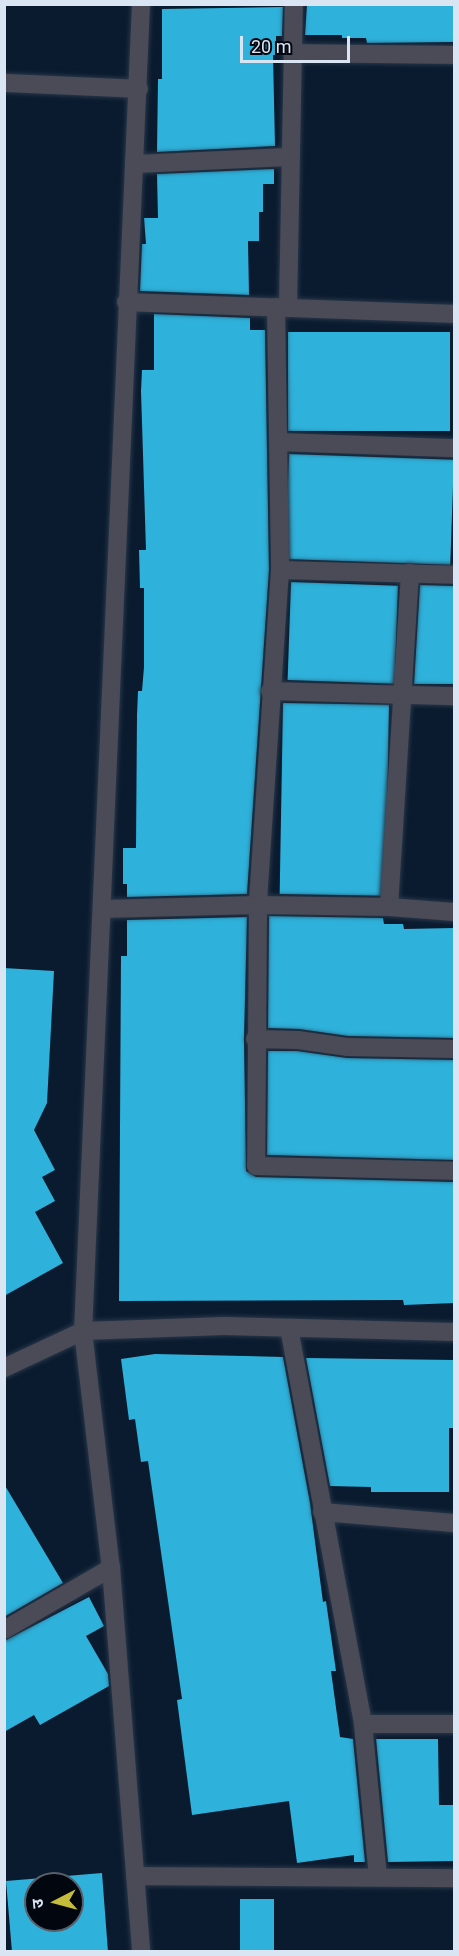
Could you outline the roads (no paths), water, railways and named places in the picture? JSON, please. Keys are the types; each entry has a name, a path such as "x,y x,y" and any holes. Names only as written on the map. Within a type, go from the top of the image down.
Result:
{"street":[{"path":"141,4 82,1331 111,1568 141,1952"},
{"path":"294,4 290,157 282,307 280,570 270,691 258,906 255,1039 256,1166 454,1171"},
{"path":"292,53 454,55"},
{"path":"4,82 139,89"},
{"path":"134,164 290,157"},
{"path":"126,302 454,314"},
{"path":"280,442 454,448"},
{"path":"280,570 454,575"},
{"path":"389,907 410,573"},
{"path":"270,691 454,696"},
{"path":"102,909 258,906 389,907 454,912"},
{"path":"255,1039 298,1040 346,1047 454,1049"},
{"path":"4,1368 82,1331 224,1326 454,1332"},
{"path":"288,1328 363,1724 378,1877"},
{"path":"322,1512 454,1523"},
{"path":"4,1630 111,1568"},
{"path":"363,1724 454,1724"},
{"path":"135,1876 454,1878"}]}
